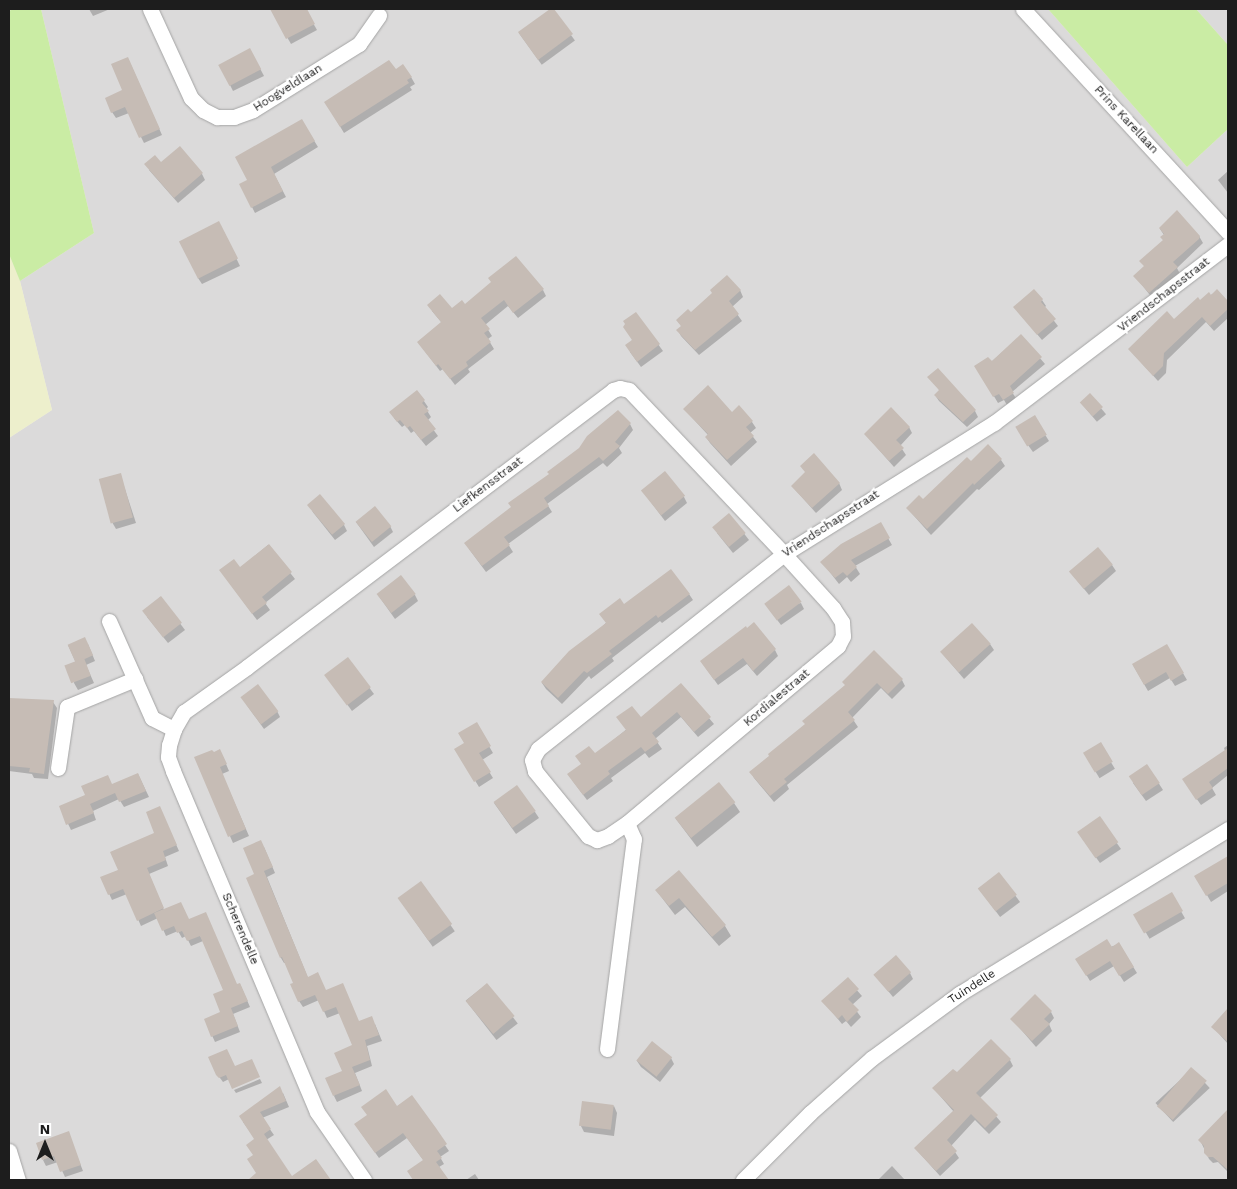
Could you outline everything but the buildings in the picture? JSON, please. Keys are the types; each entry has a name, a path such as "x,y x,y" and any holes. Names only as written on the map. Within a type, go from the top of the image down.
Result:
{"street":[{"name":"Hoogveldlaan","path":"150,9 192,98 203,110 217,116 226,117 234,117 253,110 359,44 379,15"},
{"name":"Prins Karellaan","path":"1023,9 1228,232"},
{"name":"Vriendschapsstraat","path":"597,840 588,836 535,771 532,760 538,749 784,554 994,423 1115,333 1228,245"},
{"name":"Liefkensstraat","path":"174,729 184,712 247,667 613,390 620,388 629,390 784,554"},
{"name":"Kordialestraat","path":"597,840 608,836 627,823 838,646 843,636 842,622 833,608 784,554"},
{"path":"109,621 152,718 174,729"},
{"path":"58,768 67,707 134,679"},
{"name":"Scherendelle","path":"174,729 169,745 168,757 173,771 287,1044 317,1112 364,1180"},
{"path":"607,1049 634,839 627,823"},
{"name":"Tuindelle","path":"742,1180 810,1113 872,1058 959,994 1228,829"},
{"path":"9,1151 18,1180"}],"shaded area":[{"path":"41,9 1048,9 1187,167 1228,129 1228,1180 9,1180 9,438 52,410 20,281 94,233"},
{"path":"1196,9 1228,9 1228,45"}],"green space":[{"path":"13,9 41,9 94,233 20,281 9,254 9,11"},
{"path":"1048,9 1196,9 1228,45 1228,129 1187,167"},
{"path":"9,254 20,281 52,410 9,438"}]}
